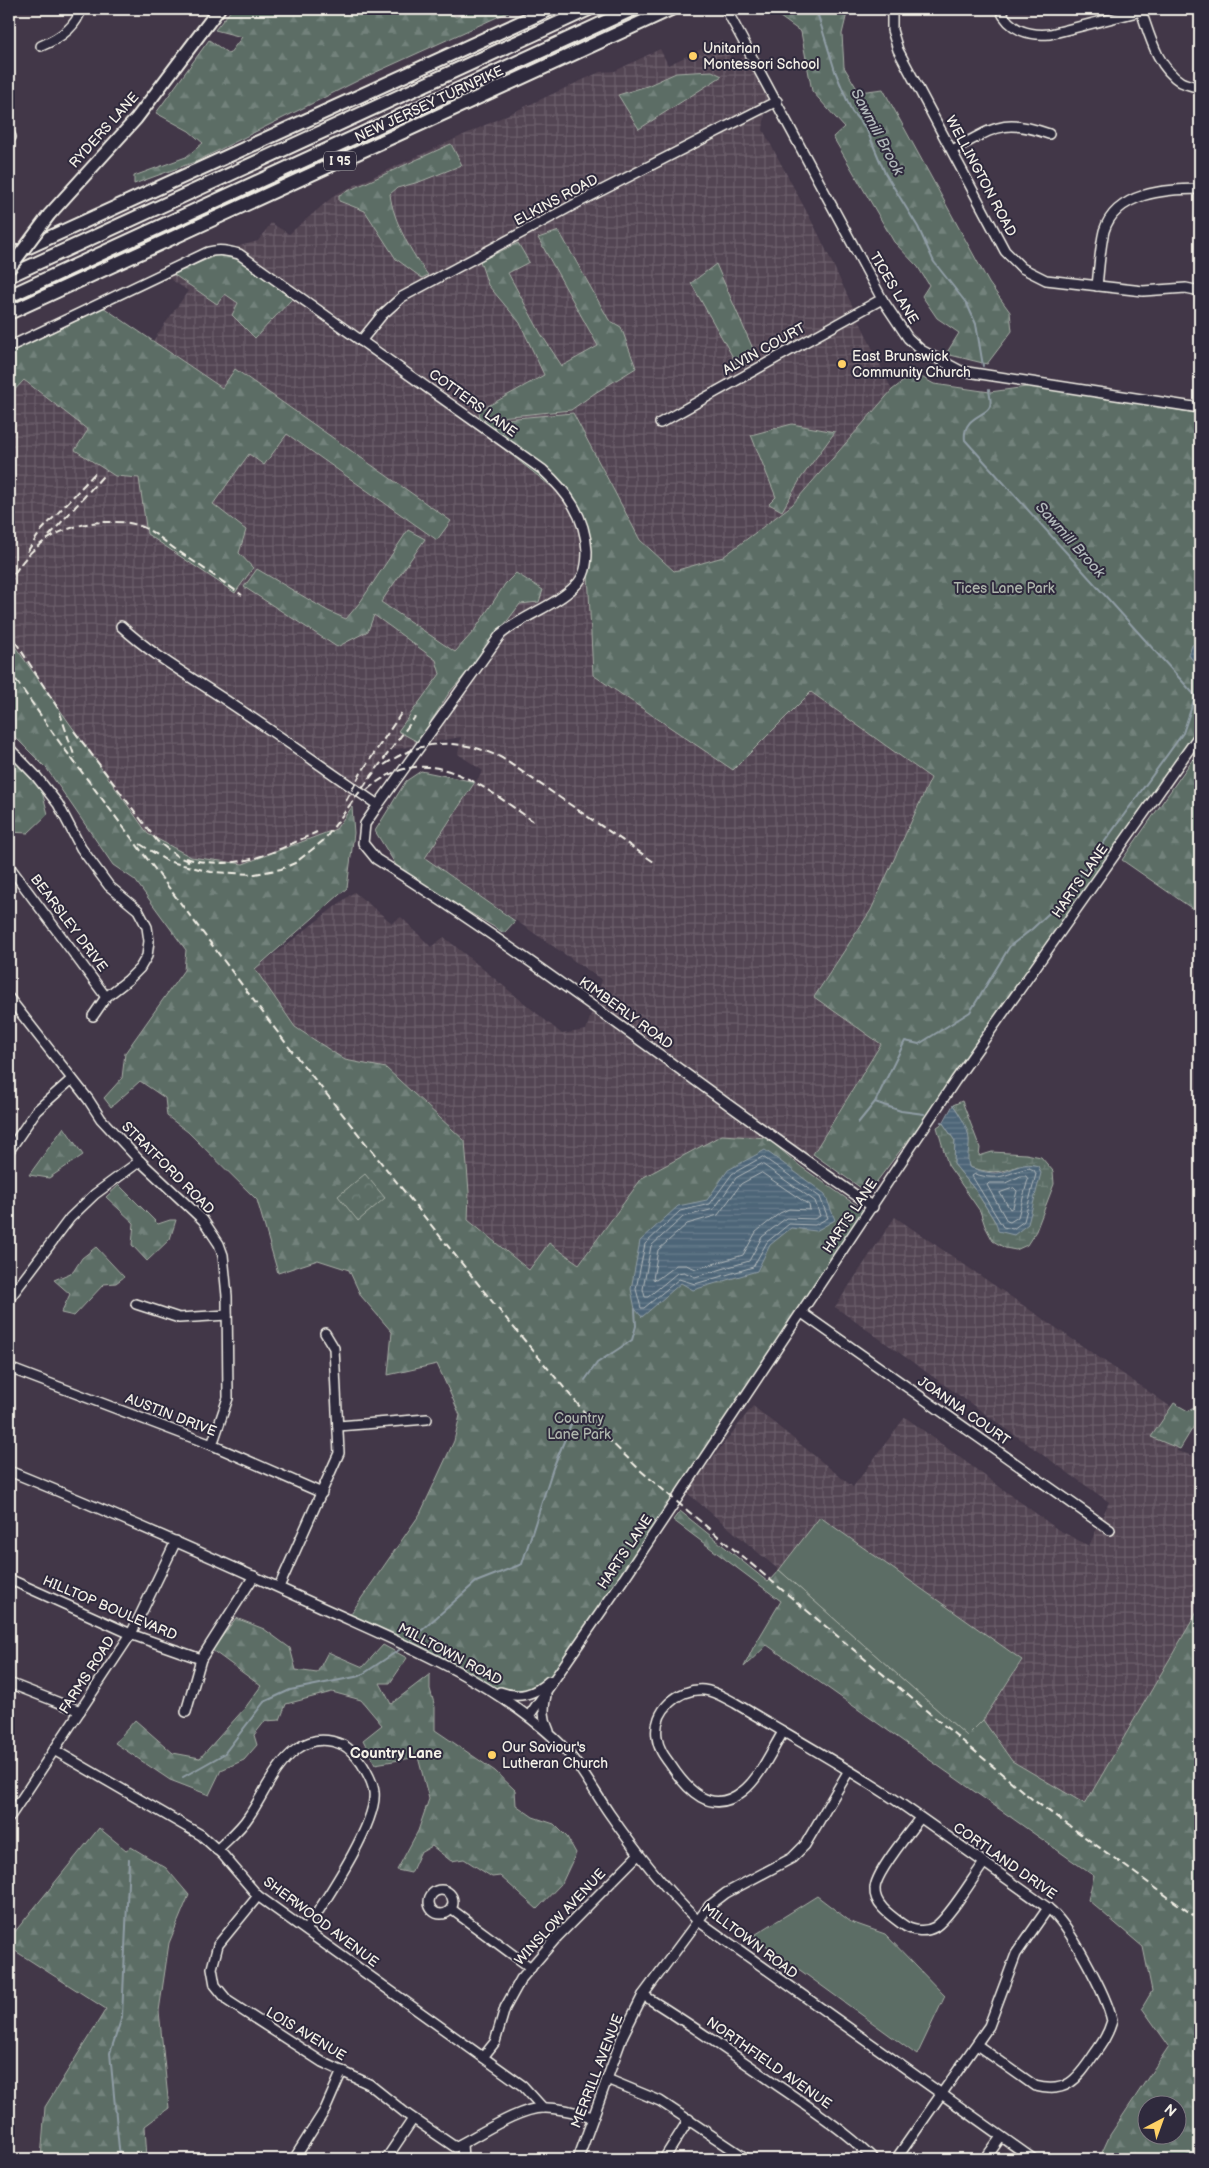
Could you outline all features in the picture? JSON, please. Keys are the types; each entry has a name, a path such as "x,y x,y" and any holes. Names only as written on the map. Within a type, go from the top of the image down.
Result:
{"highway":[{"path":"9,256 550,9"},
{"name":"NEW JERSEY TURNPIKE","path":"9,276 589,9"},
{"name":"NEW JERSEY TURNPIKE","path":"9,296 633,9"},
{"name":"NEW JERSEY TURNPIKE","path":"9,314 671,9"}],"main road":[{"name":"RYDERS LANE","path":"9,270 50,215 136,119 219,9"}],"street":[{"path":"41,46 59,39 79,17 81,9"},
{"name":"TICES LANE","path":"726,9 882,300 908,338 921,350 961,371 1200,408"},
{"name":"WELLINGTON ROAD","path":"892,9 892,30 898,50 1005,251 1022,268 1046,280 1143,291 1186,288 1200,291"},
{"path":"1000,9 1003,16 1017,29 1030,34 1040,35 1145,10 1155,50 1167,69 1182,82 1200,88"},
{"name":"ELKINS ROAD","path":"361,341 382,315 402,297 579,202 777,101"},
{"path":"952,150 1005,125 1028,126 1049,134"},
{"path":"1097,286 1104,231 1116,209 1140,196 1182,189 1200,189"},
{"name":"COTTERS LANE","path":"9,347 208,252 218,250 239,254 543,470 559,485 575,506 585,533 587,562 584,573 577,585 564,596 524,617 501,634 365,824 363,843"},
{"name":"ALVIN COURT","path":"660,424 882,300"},
{"path":"121,626 199,684 229,702 378,805"},
{"name":"HARTS LANE","path":"529,1716 802,1313 998,1019 1200,734"},
{"path":"9,748 36,776 58,804 81,848 109,886 138,910 148,927 146,956 143,962 128,980 106,997 93,1016"},
{"name":"KIMBERLY ROAD","path":"363,843 376,859 581,997 795,1154 873,1207"},
{"name":"BEARSLEY DRIVE","path":"9,866 106,997"},
{"path":"9,1013 12,1001"},
{"name":"STRATFORD ROAD","path":"12,1001 101,1119 140,1161 197,1214 213,1233 223,1255 227,1316 228,1398 212,1445"},
{"path":"9,1150 36,1111 72,1079"},
{"path":"9,1299 70,1218 96,1194 140,1161"},
{"path":"136,1304 179,1318 227,1316"},
{"name":"JOANNA COURT","path":"802,1313 1110,1530"},
{"path":"279,1587 339,1453 334,1348 325,1333"},
{"name":"AUSTIN DRIVE","path":"9,1368 212,1445 322,1492"},
{"path":"338,1426 427,1419"},
{"name":"MILLTOWN ROAD","path":"9,1470 279,1587 398,1642 489,1688 529,1716 556,1740 578,1768 638,1854 672,1896 697,1920 1033,2159"},
{"name":"FARMS ROAD","path":"9,1818 131,1634 176,1541"},
{"path":"186,1712 201,1659 254,1576"},
{"name":"HILLTOP BOULEVARD","path":"9,1579 131,1634 201,1659"},
{"path":"489,1688 509,1695 526,1695 542,1688 559,1673"},
{"path":"9,1683 80,1711"},
{"path":"547,1690 544,1721 556,1740"},
{"name":"CORTLAND DRIVE","path":"783,1732 751,1783 733,1797 714,1801 697,1796 682,1783 659,1747 656,1729 664,1710 677,1696 694,1690 705,1690 724,1697 783,1732 848,1772 920,1818 1048,1908 1061,1920 1068,1931 1105,1998 1112,2022 1105,2038 1074,2082 1046,2088 1035,2086 977,2045"},
{"path":"217,1850 247,1819 283,1762 298,1748 317,1740 333,1741 348,1747 368,1773 374,1792 372,1807 363,1833 346,1865 306,1930"},
{"name":"SHERWOOD AVENUE","path":"54,1750 201,1835 242,1874 258,1896 523,2086 543,2108"},
{"name":"MERRILL AVENUE","path":"578,2159 623,2035 643,1995 709,1906 726,1893 792,1858 805,1845 848,1772"},
{"path":"920,1818 882,1871 874,1890 876,1898 888,1915 906,1927 915,1930 924,1931 934,1927 944,1919 984,1863"},
{"name":"WINSLOW AVENUE","path":"483,2057 495,2042 505,2008 521,1979 557,1936 638,1854"},
{"name":"LOIS AVENUE","path":"258,1896 218,1945 212,1968 215,1985 228,2001 322,2062 370,2084 413,2119 455,2148 462,2144"},
{"path":"896,2159 977,2045 993,2018 1016,1954 1048,1908"},
{"path":"451,1909 531,1968"},
{"name":"NORTHFIELD AVENUE","path":"643,1995 729,2051 808,2106 855,2140 874,2159"},
{"path":"294,2159 325,2110 342,2071"},
{"path":"607,2079 660,2101 747,2159"},
{"path":"462,2159 462,2144 522,2112 543,2108 593,2117"},
{"path":"386,2159 413,2119"},
{"path":"664,2159 689,2119"},
{"path":"985,2159 1001,2137"}],"shaded area":[{"path":"721,40 733,62 750,54 768,87 763,130 819,235 892,390 792,505 723,557 674,571 640,540 573,413 572,503 587,551 593,675 811,692 931,778 871,910 814,996 881,1044 806,1166 767,1138 642,1178 578,1264 530,1270 468,1220 469,1192 386,1069 345,1060 295,1027 255,969 354,892 392,923 401,917 431,947 444,937 562,1034 586,1030 602,980 425,858 483,771 458,754 461,737 391,750 336,829 243,864 191,857 148,834 9,638 9,596 15,577 9,571 9,396 24,379 89,430 75,450 115,476 139,478 143,496 239,553 213,504 249,454 287,434 437,540 450,521 236,370 222,388 153,341 188,291 165,275 211,254 258,241 271,223 289,234 336,194 600,72 615,71 660,49 668,65"},
{"path":"895,1217 1184,1416 1177,1451 1200,1458 1200,1607 1085,1804 1012,1761 983,1720 1022,1661 820,1518 779,1570 686,1492 753,1406 853,1487 905,1417 1057,1529 1089,1546 1109,1502 835,1307"}],"green space":[{"path":"232,9 442,9 456,17 473,9 515,9 363,78 197,161 134,184 134,176 186,157 203,143 189,131 156,113 209,40 229,54 242,37 215,30"},
{"path":"769,9 848,9 842,34 844,67 859,92 883,89 989,283 1010,312 1012,331 987,364 946,354 959,333 937,318 922,296 929,285 918,267 894,242 833,137 844,127 812,91 801,32"},
{"path":"712,71 722,76 639,129 618,95 647,86 676,73"},
{"path":"451,144 462,165 419,182 397,188 390,194 395,215 404,237 428,275 422,278 396,259 365,211 339,201 339,195"},
{"path":"559,231 609,320 621,327 636,368 571,410 480,419 479,411 544,375 520,323 488,285 480,261 518,243 529,262 508,273 541,334 562,366 598,346 538,238"},
{"path":"217,255 241,260 292,299 255,338 232,315 238,303 225,294 217,304 173,274"},
{"path":"716,264 757,358 739,368 691,283"},
{"path":"100,305 222,388 235,369 451,521 437,540 287,434 264,465 249,454 213,504 246,530 239,553 253,568 235,593 147,534 139,478 115,476 75,450 88,430 24,380 9,396 9,347"},
{"name":"Tices Lane Park","path":"914,373 934,384 990,392 1041,385 1200,414 1200,734 1037,970 868,1193 813,1154 881,1044 814,997 871,910 931,778 811,692 733,770 593,675 587,551 572,503 470,422 573,413 640,540 674,571 723,557 792,505 892,390"},
{"path":"792,424 835,432 801,478 782,511 769,504 776,497 751,435"},
{"path":"408,530 425,539 381,602 455,652 474,631 505,584 516,573 543,590 539,602 520,604 480,657 449,693 418,742 398,731 440,674 436,660 374,615 368,631 337,647 244,587 257,569 328,611 346,619 361,601"},
{"name":"Country Lane Park","path":"9,638 148,834 191,857 243,864 336,829 352,807 354,833 347,888 255,969 295,1027 345,1060 386,1068 465,1141 469,1192 468,1220 529,1270 549,1243 579,1264 642,1178 722,1135 767,1138 800,1166 863,1210 559,1673 526,1695 489,1688 347,1619 420,1514 454,1441 460,1415 437,1364 388,1375 392,1332 361,1296 349,1270 318,1260 278,1273 257,1200 188,1132 167,1116 165,1098 140,1081 111,1107 104,1098 122,1078 125,1053 184,970 186,950 135,880 113,865 47,769 9,731"},
{"path":"1200,749 1200,914 1122,860"},
{"path":"9,754 41,788 48,814 28,833 9,832"},
{"path":"421,771 475,782 425,858 515,921 504,933 399,870 375,831 406,781"},
{"path":"962,1101 980,1148 979,1156 992,1152 1041,1157 1053,1171 1054,1184 1036,1231 1027,1245 1016,1250 1005,1248 993,1241 980,1211 948,1165 937,1127 943,1123 955,1141 954,1164 976,1191 996,1223 1018,1166 994,1172 969,1167 966,1156 969,1140 958,1112 953,1105"},
{"path":"64,1127 83,1155 49,1178 29,1175"},
{"path":"365,1174 385,1198 358,1221 338,1196"},
{"path":"119,1185 158,1224 176,1220 170,1239 147,1261 132,1245 134,1223 106,1197"},
{"path":"96,1247 124,1277 116,1283 104,1284 74,1316 61,1313 70,1294 54,1280 73,1272 82,1258"},
{"path":"1174,1403 1188,1411 1200,1405 1200,1416 1180,1449 1151,1437"},
{"path":"680,1511 768,1582 779,1570 967,1736 983,1720 1012,1761 1085,1804 1200,1607 1200,2159 1099,2159 1110,2135 1169,2046 1142,2008 1152,1991 1143,1947 1088,1900 1094,1876 767,1645 744,1667 781,1601 673,1520"},
{"path":"820,1517 1022,1660 983,1720 967,1736 779,1570"},
{"path":"236,1618 264,1629 290,1648 296,1670 317,1673 328,1652 363,1667 383,1645 407,1658 390,1683 380,1683 391,1704 430,1674 430,1689 435,1707 435,1730 495,1771 515,1790 516,1805 533,1817 554,1824 567,1837 576,1853 562,1883 537,1909 500,1876 492,1877 464,1859 451,1861 432,1846 420,1853 411,1873 397,1870 418,1831 429,1799 418,1757 375,1764 363,1740 382,1725 361,1700 332,1692 286,1704 280,1720 265,1721 254,1735 257,1745 244,1760 221,1770 209,1795 170,1780 115,1743 135,1720 173,1753 200,1758 245,1708 261,1686 212,1650"},
{"path":"99,1828 126,1850 131,1847 166,1868 189,1895 169,1943 159,2011 169,2108 145,2126 147,2159 41,2159 45,2107 106,2009 9,1947 9,1939"},
{"path":"817,1896 851,1922 885,1934 945,1996 917,2055 753,1936"}],"water":[{"path":"1200,644 1200,671 1189,655 1192,645"},
{"path":"953,1105 967,1130 969,1167 995,1173 1029,1164 1038,1166 1041,1173 1028,1224 1014,1235 998,1231 996,1223 976,1191 954,1164 955,1141 943,1123"},
{"path":"765,1150 825,1194 835,1220 816,1231 791,1228 770,1245 757,1271 693,1290 681,1283 642,1317 635,1309 631,1289 640,1241 678,1206 707,1200 728,1170"}],"waterway":[{"name":"Sawmill Brook","path":"816,9 835,71 852,112 866,128 885,173 918,227 934,262 967,304 976,324 983,366"},
{"name":"Sawmill Brook","path":"989,389 990,406 967,426 965,440 1200,701"},
{"path":"924,1114 901,1111 875,1102 905,1041 919,1044 970,1012 1010,946 1061,902 1183,733 1195,697"},
{"path":"858,1123 875,1102"},
{"path":"585,1380 597,1363 632,1340 636,1326 635,1309"},
{"path":"411,1640 476,1582 522,1564 553,1468 572,1422"},
{"path":"183,1777 224,1754 264,1702 290,1690 360,1676 399,1650"},
{"path":"120,2159 110,2053 122,2017 129,1859"}],"railway":[{"path":"27,552 41,531 97,471"},
{"path":"49,536 103,476"},
{"path":"9,585 25,558 49,538 78,526 94,523 121,522 136,525 158,536 242,595"},
{"path":"15,641 59,710 75,758"},
{"path":"9,670 60,743 288,1046 495,1305 601,1432 640,1470 676,1501 1032,1799 1200,1920"},
{"path":"346,801 361,773 402,712"},
{"path":"140,844 167,861 211,872 255,874 281,869 295,863 324,840 415,717"},
{"path":"74,731 157,841 178,857 191,862"},
{"path":"384,765 399,756 427,746 456,744 486,751 502,758 654,862"},
{"path":"367,790 389,775 411,768 432,767 453,772 474,782 533,821"},
{"path":"185,858 204,862 238,862 268,854 317,832"}],"place":[{"name":"Unitarian Montessori School","path":"693,56"},
{"name":"East Brunswick Community Church","path":"842,364"},
{"name":"Our Saviour's Lutheran Church","path":"492,1755"}],"district":[{"name":"Country Lane","path":"396,1753"}]}
